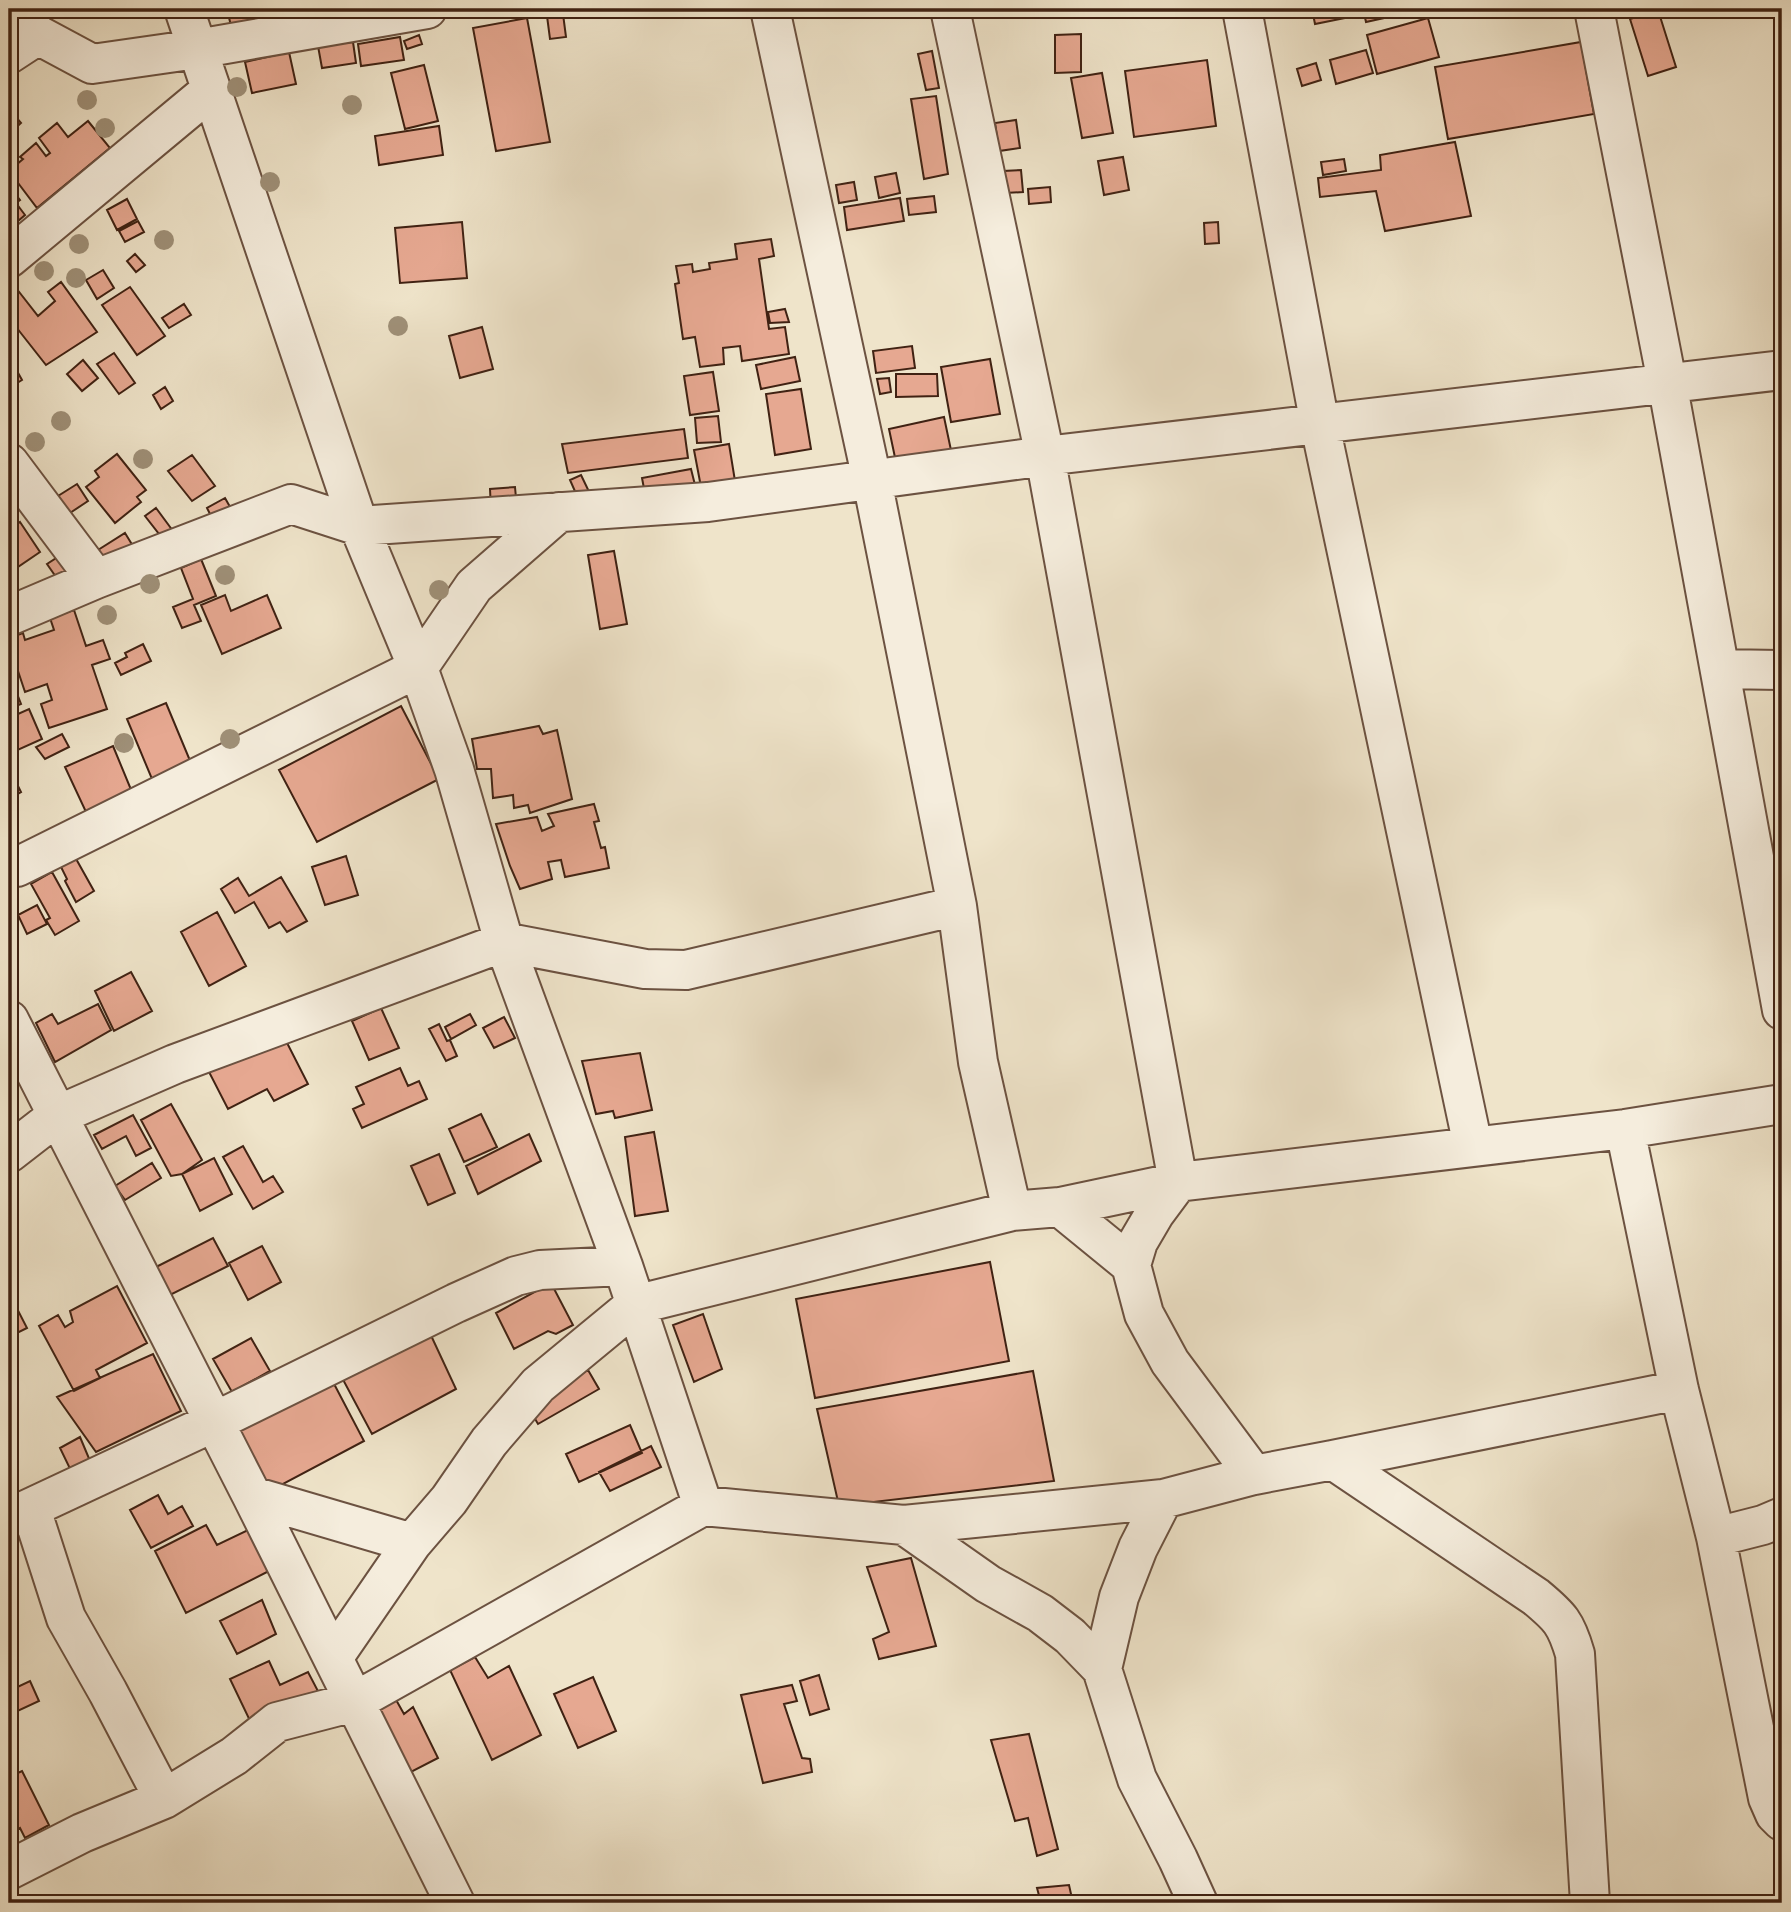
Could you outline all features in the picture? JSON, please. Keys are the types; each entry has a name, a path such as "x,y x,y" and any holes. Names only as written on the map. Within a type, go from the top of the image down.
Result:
{"street":[{"path":"9,9 23,45 92,64 197,49 427,9"},
{"path":"184,9 359,526 418,668 454,769 504,942 623,1266 703,1506"},
{"path":"770,9 872,480 957,906 978,1062 1012,1211"},
{"path":"950,9 1045,456 1178,1182 1138,1242 1131,1265 1144,1314 1170,1362 1254,1475"},
{"path":"1242,9 1320,425 1472,1146"},
{"path":"1594,9 1667,382 1782,1010"},
{"path":"11,251 211,90"},
{"path":"9,616 96,579 291,504 359,526 708,502 1045,456 1782,370"},
{"path":"9,463 96,579"},
{"path":"9,867 17,867 418,668 474,586 559,512"},
{"path":"1720,669 1782,670"},
{"path":"9,1153 58,1115 175,1064 504,942 645,969 686,970 957,906"},
{"path":"9,1020 252,1496 455,1903"},
{"path":"333,1658 412,1543 449,1500 489,1443 538,1385 635,1305 1012,1211 1060,1207 1178,1182 1625,1129 1782,1104"},
{"path":"1625,1129 1679,1390 1716,1537 1768,1798 1775,1814 1782,1821"},
{"path":"1060,1207 1131,1265"},
{"path":"164,1799 66,1618 20,1513 516,1276 540,1270 623,1266"},
{"path":"9,1870 82,1833 164,1799 233,1756 277,1722 355,1702 703,1506 904,1525 1163,1499 1254,1475 1679,1390"},
{"path":"1333,1460 1536,1597 1556,1613 1569,1632 1575,1654 1590,1903"},
{"path":"252,1496 412,1543"},
{"path":"1102,1669 1119,1597 1138,1548 1163,1499"},
{"path":"1716,1537 1763,1525 1782,1517"},
{"path":"904,1525 988,1584 1040,1613 1070,1636 1102,1669 1137,1779 1198,1903"}],"building":[{"path":"227,9 269,9 271,16 231,26"},
{"path":"1312,9 1359,9 1360,15 1315,24"},
{"path":"1363,9 1425,9 1366,22"},
{"path":"1658,10 1676,67 1648,76 1630,19"},
{"path":"563,14 566,37 550,39 547,16"},
{"path":"527,18 550,142 496,151 473,28"},
{"path":"1428,18 1439,57 1377,74 1367,35"},
{"path":"1081,34 1081,72 1055,73 1055,35"},
{"path":"419,35 422,44 407,49 404,41"},
{"path":"400,37 404,60 361,66 358,44"},
{"path":"353,42 356,63 322,68 318,46"},
{"path":"1581,42 1594,114 1448,139 1435,67"},
{"path":"1366,50 1373,73 1336,84 1330,60"},
{"path":"932,51 939,88 926,90 918,54"},
{"path":"289,52 296,84 252,93 245,62"},
{"path":"1207,60 1216,126 1134,137 1125,71"},
{"path":"1316,63 1321,80 1302,86 1297,69"},
{"path":"424,65 438,121 405,129 391,73"},
{"path":"1102,73 1113,133 1082,138 1071,78"},
{"path":"936,96 948,174 924,179 911,99"},
{"path":"9,109 21,123 9,134"},
{"path":"1016,120 1020,148 999,151 995,123"},
{"path":"88,121 110,148 37,208 9,171 36,143 46,156 50,153 39,138 57,123 68,137"},
{"path":"439,126 443,155 379,165 375,136"},
{"path":"1455,142 1471,216 1385,231 1376,191 1320,197 1318,178 1381,170 1380,155"},
{"path":"1123,157 1129,190 1104,195 1098,161"},
{"path":"1344,159 1346,171 1323,175 1321,162"},
{"path":"1021,170 1023,192 1005,193 1003,171"},
{"path":"896,173 900,193 879,198 875,177"},
{"path":"854,182 857,200 839,203 836,185"},
{"path":"1050,187 1051,202 1029,204 1028,189"},
{"path":"13,191 20,200 16,203 25,215 18,221 9,210 9,195"},
{"path":"934,196 936,212 909,215 907,199"},
{"path":"900,198 904,221 847,230 844,207"},
{"path":"127,199 137,219 117,230 107,210"},
{"path":"138,221 144,232 125,242 119,231"},
{"path":"462,222 467,278 400,283 395,228"},
{"path":"1218,222 1219,243 1205,244 1204,223"},
{"path":"771,239 774,256 759,259 769,329 785,327 789,354 742,361 740,346 723,348 724,364 700,367 695,337 683,339 675,284 679,283 676,266 692,264 693,272 710,269 709,263 737,259 735,244"},
{"path":"135,254 145,265 136,272 127,261"},
{"path":"103,270 114,288 97,299 86,280"},
{"path":"9,279 38,316 55,301 48,292 61,282 97,332 46,365 9,318"},
{"path":"130,287 165,336 137,355 102,305"},
{"path":"184,304 191,315 169,328 162,318"},
{"path":"785,309 789,322 770,323 768,312"},
{"path":"482,327 493,369 460,378 449,336"},
{"path":"912,346 915,368 876,373 873,351"},
{"path":"114,353 135,383 119,394 97,364"},
{"path":"795,357 800,381 761,389 756,365"},
{"path":"990,359 1000,414 951,422 941,367"},
{"path":"83,360 98,378 82,391 67,374"},
{"path":"12,362 22,380 9,388 9,363"},
{"path":"713,372 719,411 690,415 684,376"},
{"path":"896,374 937,374 938,396 896,397"},
{"path":"889,378 891,392 880,394 877,379"},
{"path":"165,387 173,401 161,409 153,395"},
{"path":"801,389 811,449 775,455 766,394"},
{"path":"718,416 721,442 697,443 695,418"},
{"path":"944,417 952,455 897,467 889,429"},
{"path":"684,429 688,458 568,473 562,444"},
{"path":"729,444 735,481 701,487 694,450"},
{"path":"117,454 146,490 137,497 141,502 115,523 86,487 99,477 95,471"},
{"path":"192,455 215,486 192,501 168,471"},
{"path":"691,469 696,489 646,499 642,478"},
{"path":"581,475 593,500 581,505 570,480"},
{"path":"77,484 88,501 70,513 58,496"},
{"path":"515,487 517,509 491,510 490,489"},
{"path":"225,498 234,514 214,522 207,508"},
{"path":"156,508 173,531 163,539 145,516"},
{"path":"20,522 40,552 9,573 9,530"},
{"path":"125,533 136,551 106,563 98,550"},
{"path":"614,551 627,624 600,629 588,555"},
{"path":"61,555 69,569 56,577 47,564"},
{"path":"201,559 216,596 194,605 201,621 182,628 173,607 193,599 181,568"},
{"path":"225,595 231,611 267,595 281,628 222,654 201,605"},
{"path":"74,610 86,646 103,640 110,659 92,665 107,709 49,728 41,704 52,700 47,684 25,692 9,638 23,633 25,640 54,630 50,618"},
{"path":"143,644 151,661 121,675 115,663 127,657 125,653"},
{"path":"9,673 21,704 9,709"},
{"path":"166,703 191,763 152,779 127,719"},
{"path":"401,706 439,779 317,842 279,770"},
{"path":"29,709 42,739 11,753 9,718"},
{"path":"539,726 543,734 557,730 572,799 530,813 528,805 514,808 513,795 493,798 491,769 477,769 472,739"},
{"path":"62,734 69,747 45,759 36,747"},
{"path":"113,746 132,792 86,812 65,767"},
{"path":"16,782 21,792 9,799 9,786"},
{"path":"594,804 599,821 594,822 601,848 605,847 609,868 565,877 561,860 548,862 552,879 520,889 496,824 537,817 542,831 554,826 548,814"},
{"path":"346,856 358,895 325,905 312,867"},
{"path":"75,857 94,891 76,902 60,865"},
{"path":"52,872 79,921 55,935 46,920 50,918 31,884"},
{"path":"281,877 307,921 287,932 280,922 269,928 254,902 235,913 221,889 238,878 249,896"},
{"path":"37,905 47,924 27,934 18,915"},
{"path":"217,912 246,966 209,986 181,932"},
{"path":"131,972 152,1011 114,1031 95,991"},
{"path":"98,1004 111,1030 55,1062 36,1023 52,1014 58,1024"},
{"path":"381,1008 399,1048 369,1060 352,1021"},
{"path":"470,1014 476,1025 451,1039 445,1027"},
{"path":"504,1017 515,1038 494,1048 483,1028"},
{"path":"439,1024 457,1056 446,1061 429,1029"},
{"path":"282,1033 308,1084 274,1101 267,1089 228,1109 208,1070"},
{"path":"640,1053 652,1110 615,1118 613,1111 596,1114 582,1061"},
{"path":"400,1068 408,1086 419,1081 427,1099 362,1128 353,1109 364,1104 356,1087"},
{"path":"171,1104 202,1160 182,1174 171,1176 141,1120"},
{"path":"481,1114 497,1147 464,1162 449,1129"},
{"path":"133,1115 151,1148 136,1156 126,1136 102,1149 94,1135"},
{"path":"654,1132 668,1211 635,1216 625,1137"},
{"path":"529,1134 541,1161 478,1194 466,1166"},
{"path":"243,1146 263,1182 273,1176 283,1192 253,1209 223,1157"},
{"path":"439,1154 455,1193 428,1205 411,1166"},
{"path":"214,1158 232,1194 200,1211 182,1174"},
{"path":"152,1163 161,1178 125,1200 115,1186"},
{"path":"213,1238 228,1266 170,1295 156,1267"},
{"path":"262,1246 281,1282 248,1300 229,1263"},
{"path":"990,1262 1009,1361 815,1398 796,1299"},
{"path":"551,1283 573,1325 556,1334 548,1331 514,1349 496,1313"},
{"path":"117,1286 147,1343 96,1370 100,1378 74,1391 39,1326 58,1315 65,1327 73,1322 70,1311"},
{"path":"9,1293 27,1328 9,1337"},
{"path":"703,1314 722,1369 694,1382 673,1325"},
{"path":"428,1329 456,1389 372,1434 340,1374"},
{"path":"251,1338 270,1371 232,1392 213,1359"},
{"path":"153,1354 181,1411 96,1452 57,1397"},
{"path":"588,1370 599,1389 538,1424 527,1405"},
{"path":"1033,1371 1054,1481 839,1506 817,1409"},
{"path":"332,1380 364,1441 268,1492 235,1431"},
{"path":"630,1425 642,1453 579,1482 566,1454"},
{"path":"80,1437 93,1468 74,1477 60,1448"},
{"path":"651,1446 661,1467 610,1491 599,1472"},
{"path":"158,1495 168,1514 182,1506 193,1526 151,1548 130,1510"},
{"path":"206,1525 217,1545 248,1530 269,1571 186,1613 155,1551"},
{"path":"911,1558 936,1646 879,1659 873,1639 889,1632 867,1567"},
{"path":"262,1600 276,1634 237,1654 220,1621"},
{"path":"475,1657 488,1678 509,1666 541,1735 492,1760 450,1670"},
{"path":"269,1661 280,1685 308,1672 320,1695 253,1727 230,1679"},
{"path":"819,1675 829,1709 810,1715 800,1681"},
{"path":"593,1677 616,1731 578,1748 554,1694"},
{"path":"30,1681 39,1701 9,1715 9,1691"},
{"path":"792,1685 797,1701 784,1704 802,1758 810,1759 812,1772 763,1783 741,1695"},
{"path":"395,1698 404,1714 413,1707 438,1758 409,1773 374,1710"},
{"path":"1029,1734 1058,1849 1037,1856 1028,1818 1015,1821 991,1740"},
{"path":"22,1771 49,1825 25,1838 20,1828 9,1835 9,1777"},
{"path":"1069,1885 1073,1903 1041,1903 1037,1888"}]}
